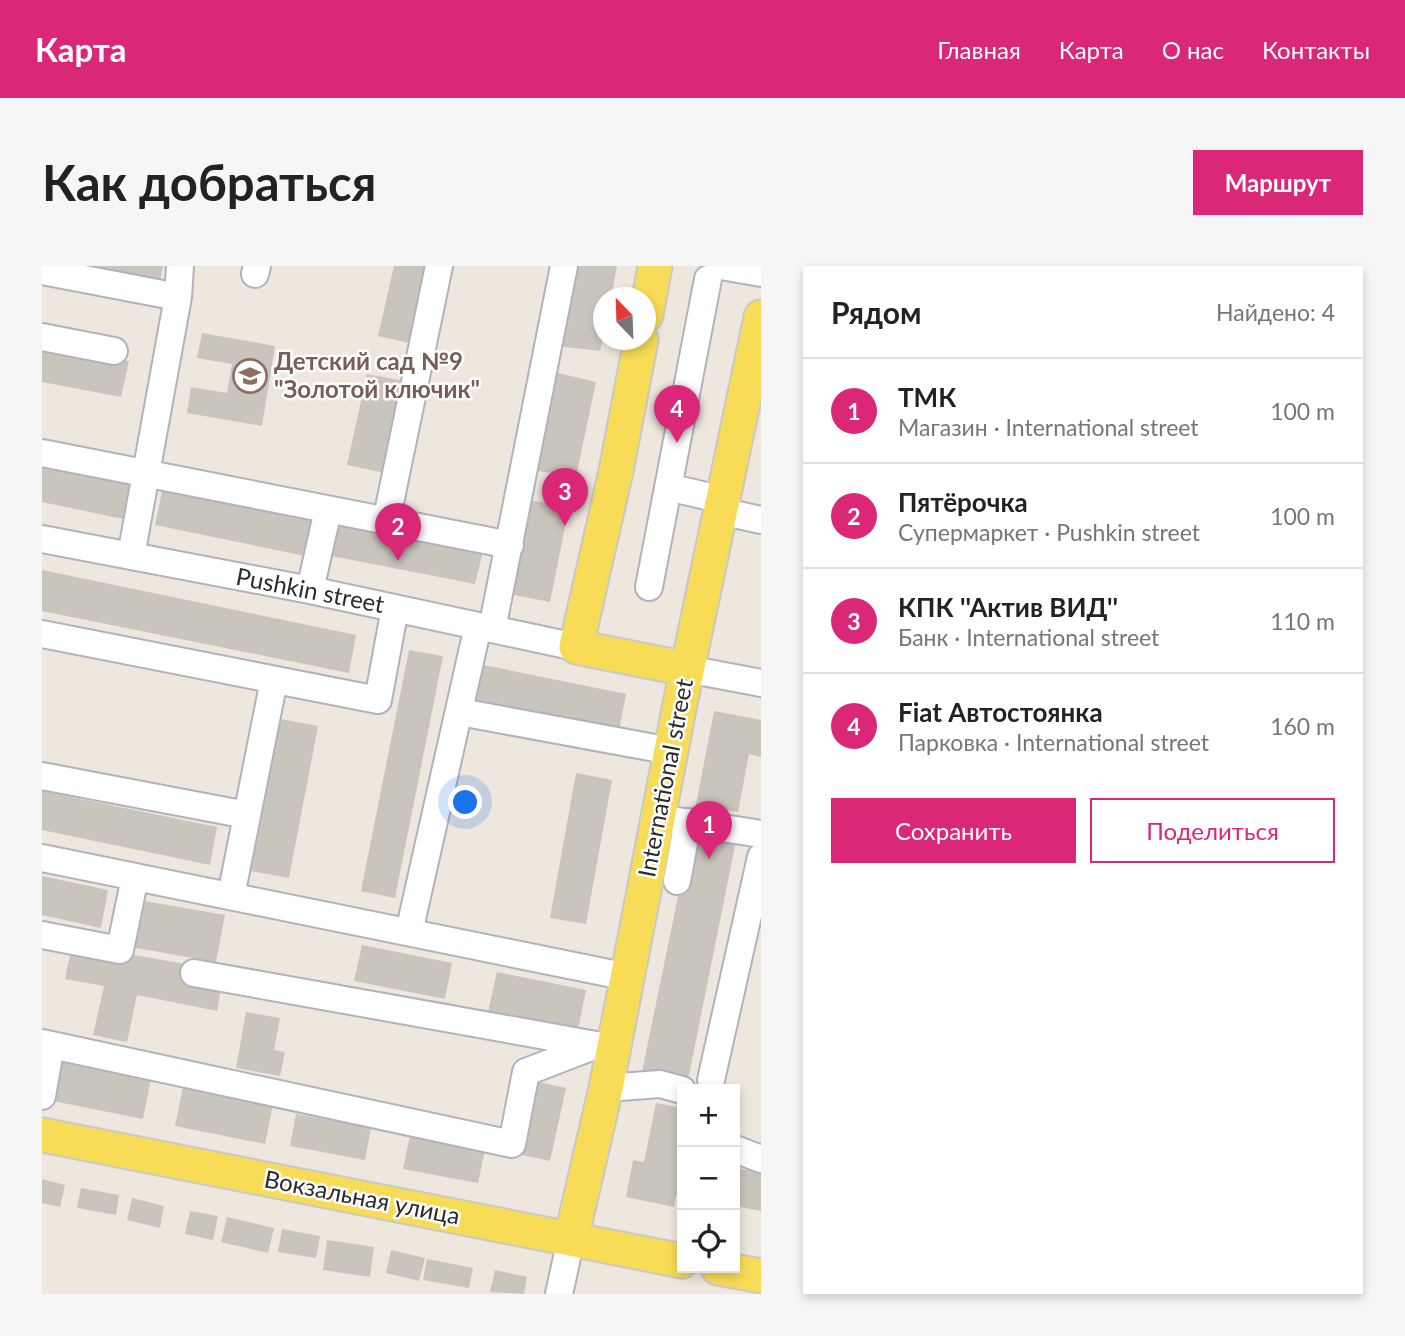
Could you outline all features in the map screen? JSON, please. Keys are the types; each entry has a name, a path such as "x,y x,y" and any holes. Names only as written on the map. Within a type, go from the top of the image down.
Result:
{"main road":[{"path":"651,287 655,266"},
{"name":"International street","path":"571,1239 607,1088 605,1045 628,977 673,820 671,751 761,317"},
{"path":"639,350 576,647 687,668"},
{"name":"Вокзальная улица","path":"42,1135 677,1260"},
{"path":"740,1272 761,1275"}],"street":[{"path":"131,556 178,298 180,266"},
{"path":"386,522 439,266"},
{"path":"409,932 460,712 510,545 564,266"},
{"path":"42,271 178,298"},
{"path":"649,587 715,272 761,273"},
{"path":"42,337 114,351"},
{"path":"42,453 510,545"},
{"path":"668,487 761,520"},
{"path":"310,590 328,510"},
{"name":"Pushkin street","path":"42,539 310,590 576,647"},
{"path":"43,640 378,700 395,608"},
{"path":"687,668 761,683"},
{"path":"231,896 274,680"},
{"path":"460,712 671,751"},
{"path":"42,775 247,815"},
{"path":"677,881 673,820 761,834"},
{"path":"711,1080 761,857"},
{"path":"42,858 628,977"},
{"path":"42,934 120,950 135,877"},
{"path":"194,973 605,1045"},
{"path":"42,1096 47,1044 512,1144 526,1072 605,1045"},
{"path":"607,1088 660,1084 677,1089"},
{"path":"740,1151 761,1159"},
{"path":"559,1294 571,1239"}],"building":[{"path":"65,266 163,266 159,286"},
{"path":"394,266 430,266 414,344 378,336"},
{"path":"572,266 617,266 613,287 593,287 593,350 600,351 557,346"},
{"name":"Детский сад №9 \"Золотой ключик\"","path":"202,333 275,346 262,426 187,413 191,387 227,393 232,364 197,358"},
{"path":"42,343 129,361 121,397 42,382"},
{"path":"554,372 596,382 576,477 532,470"},
{"path":"367,374 404,381 385,473 347,465"},
{"path":"42,460 136,480 128,520 42,502"},
{"path":"164,482 313,514 305,556 155,525"},
{"path":"529,500 569,507 550,602 509,594"},
{"path":"340,518 484,547 475,584 332,556"},
{"path":"42,570 356,635 349,673 42,611"},
{"path":"409,650 443,656 395,898 361,891"},
{"path":"479,664 626,694 619,731 472,701"},
{"path":"714,711 761,720 761,757 749,754 738,812 696,805"},
{"path":"281,719 318,726 289,878 251,871"},
{"path":"576,773 612,780 586,924 550,918"},
{"path":"42,791 217,827 210,865 42,830"},
{"path":"692,828 737,836 688,1080 642,1072"},
{"path":"42,876 108,890 101,928 42,915"},
{"path":"133,899 225,915 216,962 125,946"},
{"path":"362,945 452,963 445,999 354,981"},
{"path":"100,949 185,964 194,973 182,980 221,988 217,1011 137,995 127,1042 93,1035 104,986 65,979 70,955 98,960"},
{"path":"497,972 586,990 578,1030 488,1012"},
{"path":"246,1012 280,1018 274,1050 285,1052 280,1076 236,1068"},
{"path":"61,1061 151,1079 143,1119 53,1101"},
{"path":"534,1081 566,1088 550,1161 518,1154"},
{"path":"183,1087 273,1104 265,1144 175,1126"},
{"path":"656,1103 677,1107 677,1196 674,1207 626,1197 633,1160 644,1162"},
{"path":"296,1114 371,1128 365,1160 290,1146"},
{"path":"410,1135 485,1149 478,1183 403,1169"},
{"path":"740,1169 761,1172 761,1211 740,1207"},
{"path":"42,1179 65,1185 60,1207 42,1203"},
{"path":"81,1188 119,1195 116,1215 77,1208"},
{"path":"132,1198 164,1206 160,1228 127,1220"},
{"path":"190,1211 218,1216 213,1240 185,1234"},
{"path":"227,1217 274,1228 268,1253 221,1242"},
{"path":"282,1229 320,1236 316,1258 278,1252"},
{"path":"327,1240 374,1247 370,1277 323,1270"},
{"path":"391,1250 425,1258 419,1281 386,1273"},
{"path":"427,1259 473,1268 469,1288 423,1280"},
{"path":"495,1270 527,1277 524,1294 490,1292"}],"place":[{"name":"Детский сад №9 \"Золотой ключик\"","path":"250,376"},
{"name":"Fiat Автостоянка","path":"677,443"},
{"name":"КПК ''Актив ВИД''","path":"565,526"},
{"name":"Пятёрочка","path":"398,561"},
{"name":"ТМК","path":"709,859"}]}
